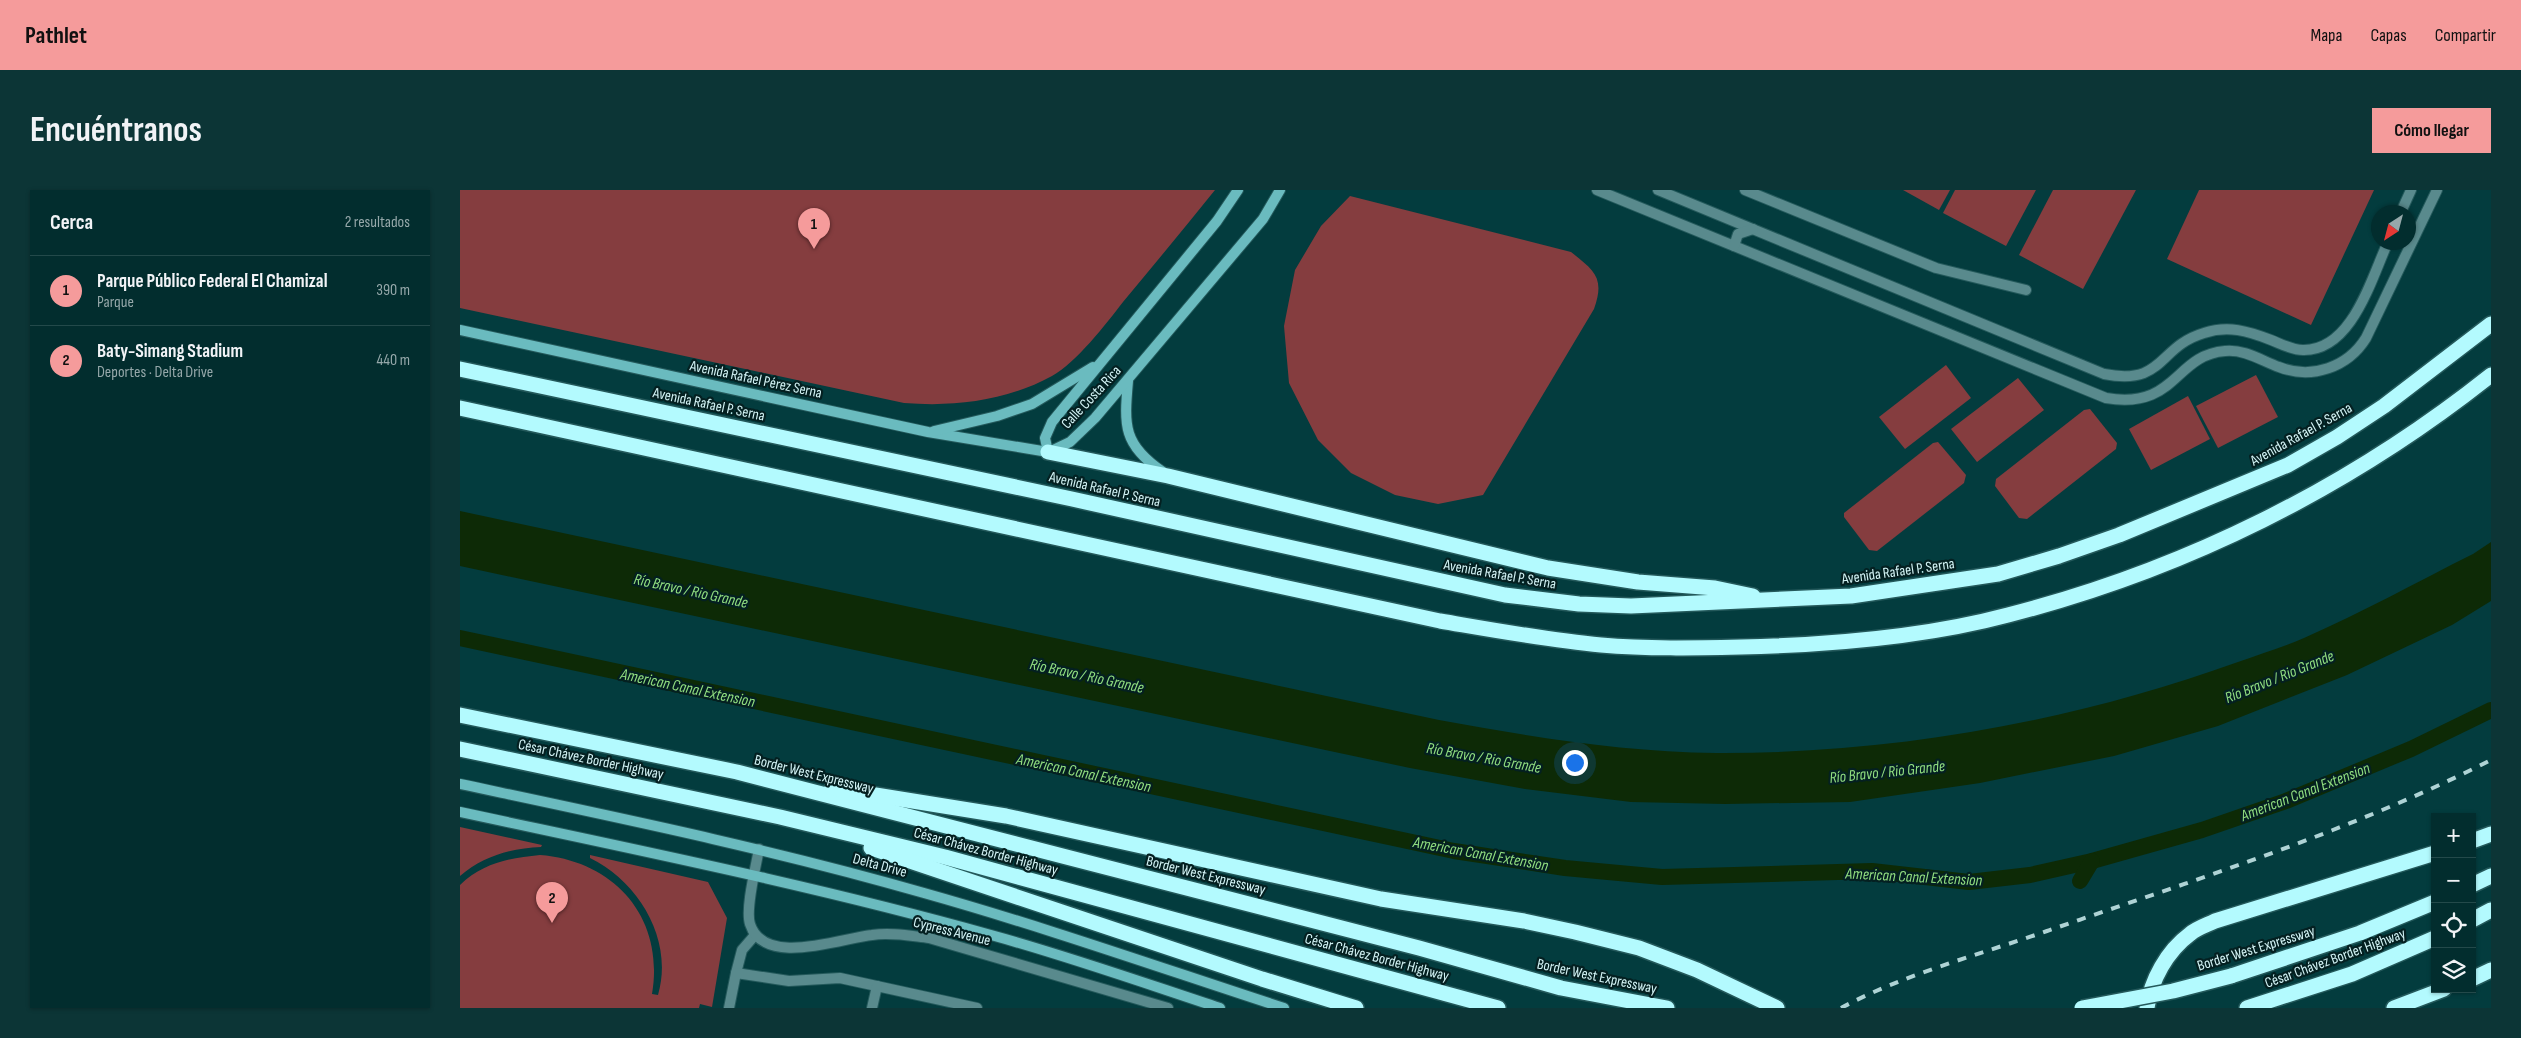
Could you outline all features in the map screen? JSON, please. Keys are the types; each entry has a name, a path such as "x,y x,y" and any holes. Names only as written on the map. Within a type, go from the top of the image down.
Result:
{"highway":[{"name":"Avenida Rafael P. Serna","path":"460,369 1072,499 1505,595 1579,604 1631,606 1776,601 1851,596 1998,574 2119,535 2270,473 2337,437 2384,406 2491,324"},
{"path":"460,408 1440,621 1517,635 1602,645 1683,648 1770,646 1853,640 1929,630 2005,616 2078,596 2156,568 2304,500 2405,440 2491,375"},
{"path":"1048,452 1168,476 1548,568 1638,582 1715,588 1776,601"},
{"name":"César Chávez Border Highway","path":"460,714 736,772"},
{"name":"César Chávez Border Highway","path":"460,749 780,818 945,857 1493,1007"},
{"path":"736,772 1006,816 1381,899 1524,921 1639,948 1697,970 1776,1008"},
{"name":"Border West Expressway","path":"736,772 1419,948 1561,988 1667,1008"},
{"path":"780,818 1253,976 1356,1008"},
{"path":"2476,840 2491,834"},
{"path":"2147,1008 2159,970 2172,951 2190,933 2215,921 2431,854"},
{"path":"2476,883 2491,876"},
{"name":"Border West Expressway","path":"2082,1008 2174,991 2231,976 2360,933 2433,903"},
{"path":"2476,918 2491,910"},
{"name":"César Chávez Border Highway","path":"2246,1008 2352,974 2431,940"},
{"path":"2476,977 2491,970"},
{"path":"2394,1008 2433,993"}],"main road":[{"name":"Calle Costa Rica","path":"1238,190 1216,221 1052,422 1045,438 1048,452 1070,442 1095,418 1128,381 1263,219 1280,190"},
{"name":"Avenida Rafael Pérez Serna","path":"460,330 928,432 1048,452"},
{"path":"928,432 998,416 1032,404 1065,386 1104,360"},
{"path":"1128,381 1125,414 1132,440 1143,458 1168,476"},
{"name":"Delta Drive","path":"460,784 759,849 924,892 1284,1008"},
{"path":"460,812 754,876 992,935 1220,1008"}],"street":[{"path":"1597,190 2106,398 2125,401 2156,394 2201,358 2214,352 2241,351 2296,372 2320,371 2351,358 2366,338 2437,190"},
{"path":"1658,190 2104,374 2133,377 2146,373 2157,366 2190,338 2219,329 2250,331 2291,348 2304,350 2320,348 2343,334 2355,314 2384,250"},
{"path":"1745,190 1936,268 2026,290"},
{"path":"2404,205 2411,190"},
{"path":"1734,246 1738,234 1753,229"},
{"path":"729,1008 742,950 755,935 749,923 759,849"},
{"name":"Cypress Avenue","path":"755,935 764,942 787,948 806,948 873,934 901,934 929,938 1141,1004 1168,1008"},
{"path":"736,973 789,980 840,978 977,1008"},
{"path":"872,1008 877,986"}],"shaded area":[{"path":"460,190 1215,190 1099,332 1081,353 1061,370 1035,385 998,397 961,403 923,404 904,403 460,308"},
{"path":"1903,190 1950,190 1939,210"},
{"path":"1955,190 2036,190 2006,246 1943,213"},
{"path":"2053,190 2136,190 2083,289 2019,255"},
{"path":"2199,190 2374,190 2311,325 2167,259"},
{"path":"1350,196 1571,252 1592,270 1596,276 1598,290 1594,309 1483,495 1438,504 1395,495 1351,473 1318,440 1289,383 1284,326 1295,270 1321,226"},
{"path":"1946,365 1971,398 1905,449 1879,417"},
{"path":"2256,375 2278,417 2218,448 2196,406"},
{"path":"2018,378 2044,410 1977,462 1951,429"},
{"path":"2188,396 2210,439 2151,470 2129,429"},
{"path":"2090,409 2117,443 2116,449 2027,519 2019,518 1995,486 1996,479 2084,410"},
{"path":"1938,442 1966,475 1964,483 1877,551 1869,550 1844,517 1844,513 1933,443"},
{"path":"460,827 542,845 541,847 519,849 498,854 478,863 460,876"},
{"path":"540,855 567,860 591,869 612,882 629,898 642,918 651,941 654,966 652,994 658,995 662,974 661,954 656,934 648,915 637,897 624,882 590,858 590,855 708,882 727,918 712,1007 700,1004 699,1008 460,1008 460,885 478,871 497,863"}],"water":[{"name":"Río Bravo / Rio Grande","path":"460,511 1439,720 1577,743 1681,752 1783,752 1849,748 1981,730 2111,702 2175,683 2304,638 2368,608 2473,554 2491,542 2491,601 2452,625 2347,675 2218,726 2114,756 1980,783 1850,802 1725,804 1631,802 1525,789 1410,768 460,566"}],"waterway":[{"name":"American Canal Extension","path":"460,638 1454,851 1565,868 1662,877 1872,871 1969,882 2030,875 2092,861 2202,830 2286,801 2411,749 2491,710"},
{"path":"2080,881 2092,861"}],"railway":[{"path":"1841,1008 1916,975 2216,873 2328,832 2383,810 2491,760"}],"place":[{"name":"Parque Público Federal El Chamizal","path":"814,249"},
{"name":"Baty-Simang Stadium","path":"552,923"}]}
